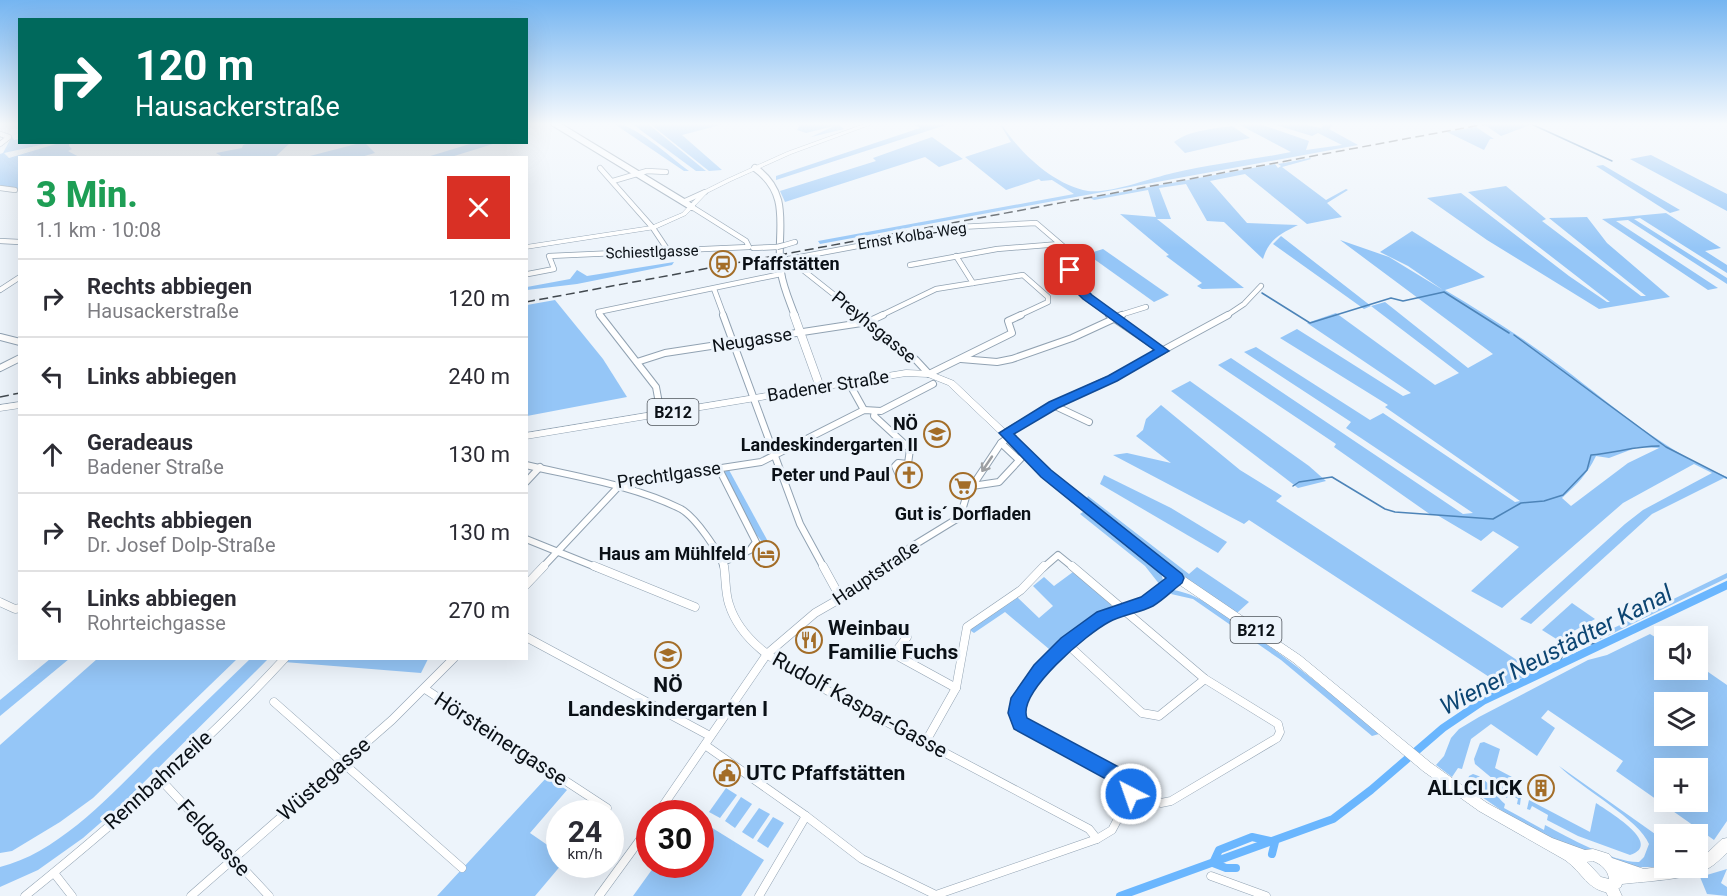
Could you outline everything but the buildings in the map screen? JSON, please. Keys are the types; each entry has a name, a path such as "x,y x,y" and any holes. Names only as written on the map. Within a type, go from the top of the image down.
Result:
{"main road":[{"path":"528,247 653,228 684,214 705,192 763,165"},
{"name":"Badener Straße","path":"528,436 906,373 929,374 951,383 1021,456 1177,578"},
{"path":"0,408 18,405"},
{"name":"B212","path":"1177,578 1287,652 1418,760 1483,807 1583,861 1589,878 1596,883 1614,887 1644,874"},
{"name":"B212","path":"1708,859 1722,851 1727,844"},
{"name":"B212","path":"1583,861 1599,856 1610,864 1644,874 1654,874"},
{"path":"1610,864 1614,887"}],"street":[{"path":"623,165 692,207"},
{"path":"600,168 653,228 669,252"},
{"path":"756,168 765,173 771,181 778,203 781,220 782,274 820,387"},
{"path":"613,181 652,171 666,172"},
{"path":"0,188 15,190"},
{"path":"683,202 705,192"},
{"name":"Schiestlgasse","path":"528,272 554,269 549,256 749,247 746,241 692,207"},
{"name":"Ernst Kolba-Weg","path":"789,259 959,227 1036,223 1059,244"},
{"path":"0,241 18,242"},
{"path":"753,248 777,247 795,242"},
{"path":"910,265 997,249 1059,244 1071,253 1073,259 1071,277 1077,287 1113,317 1162,351"},
{"path":"956,256 973,283"},
{"name":"Preyhsgasse","path":"789,259 911,356 929,374"},
{"path":"661,414 656,387 598,312 782,274"},
{"name":"Neugasse","path":"637,362 664,353 868,322 936,290 1023,275 1048,297 1048,302 1008,321 1012,333 970,354"},
{"path":"0,290 18,278"},
{"path":"718,279 717,288 735,343 800,524 840,597"},
{"path":"1005,438 1053,405 1112,378 1222,319 1244,304 1261,286"},
{"path":"961,359 996,362 1012,359 1072,338 1113,317 1146,307"},
{"path":"0,337 18,342"},
{"path":"929,374 970,354 976,359"},
{"path":"0,368 18,359"},
{"path":"849,383 864,410 875,411 902,401 933,384"},
{"path":"1053,405 1089,422"},
{"name":"Prechtlgasse","path":"528,465 619,486 630,482 718,467 761,462 864,410"},
{"path":"875,411 874,416 910,449 908,464 898,463 895,466 899,475"},
{"name":"Hauptstraße","path":"667,800 767,654 815,613 862,586 911,547 960,517 972,486 1005,438"},
{"path":"972,486 994,484 1002,480 1021,456"},
{"path":"528,480 540,467"},
{"path":"718,467 756,542 755,547 723,562"},
{"path":"528,583 619,486"},
{"name":"Rudolf Kaspar-Gasse","path":"619,486 682,510 689,516 723,562 729,604 739,626 749,639 767,654 813,683 1089,829 1097,839"},
{"path":"528,541 695,607"},
{"path":"925,743 956,688 967,627 1028,584 1058,555 1126,610 1205,679 1278,724 1281,732 1276,738 1171,801 1161,803 1131,794 1123,779 1020,723 1016,713 1018,704 1040,670 1066,643 1103,617 1126,610 1147,602 1177,578"},
{"path":"0,602 18,608"},
{"path":"907,637 894,654 956,688"},
{"path":"528,638 656,704 707,740 862,859 933,895 1097,839 1112,830 1131,794"},
{"path":"1066,643 1142,713 1151,716 1160,716 1205,679"},
{"name":"Rennbahnzeile","path":"25,896 161,780 257,690 283,660"},
{"name":"Wüstegasse","path":"191,896 425,689 452,660"},
{"name":"Hörsteinergasse","path":"425,689 595,800"},
{"path":"274,702 462,868"},
{"name":"Feldgasse","path":"161,780 269,896"},
{"path":"759,896 806,816"},
{"path":"599,896 636,845"},
{"path":"54,873 72,896"},
{"path":"1211,876 1266,896"}],"shaded area":[{"path":"0,165 18,165 18,190 0,187"},
{"path":"675,165 681,165 689,171 684,171"},
{"path":"688,165 698,165 706,171 696,171"},
{"path":"701,165 716,165 722,170 709,171"},
{"path":"810,165 823,165 776,180 776,176"},
{"path":"864,165 901,165 785,202 780,191"},
{"path":"975,165 1038,165 1063,182 1088,191 1107,190 1218,165 1250,165 820,244 818,241 1074,194 1052,180 1041,181 1039,179 1006,190"},
{"path":"1271,165 1276,165 1278,168 1281,166 1279,165 1290,165 1282,167 1326,200 1348,190 1327,203 1342,217 1307,224 1245,174 1210,181 1247,223 1298,225 1276,238 1268,247 1263,259 1224,222 1207,221 1186,184 1159,188 1171,219 1157,219 1244,288 1202,289 1197,286 1202,283 1166,256 1169,255 1120,214 1156,217 1148,190 1094,200 1090,198"},
{"path":"1603,165 1680,210 1670,213 1596,166"},
{"path":"1641,165 1670,165 1727,194 1727,211"},
{"path":"1506,186 1546,219 1542,221 1641,296 1646,296 1549,218 1587,217 1607,243 1670,297 1599,309 1487,240 1427,198 1461,193 1569,276 1610,302 1468,192"},
{"path":"1666,213 1721,248 1705,251 1727,265 1727,273 1640,218 1634,219 1727,278 1727,284 1628,220 1616,221 1718,288 1708,290 1602,219"},
{"path":"1412,231 1485,277 1445,290 1534,347 1662,442 1727,479 1724,478 1652,514 1531,624 1520,619 1625,524 1643,510 1712,473 1694,464 1623,503 1502,608 1471,591 1519,547 1493,531 1481,541 1437,515 1431,515 1334,447 1336,444 1218,365 1231,358 1463,514 1473,513 1346,428 1351,422 1244,352 1256,347 1370,420 1383,413 1515,502 1520,501 1385,407 1388,405 1280,338 1297,329 1403,396 1411,393 1307,323 1336,313 1435,385 1459,373 1371,306 1385,302 1468,368 1493,354 1340,240 1389,257 1443,290 1408,266 1380,252","holes":["1638,447 1659,448 1628,463 1571,506 1562,498 1581,479 1596,456 1609,458"]},
{"path":"1281,236 1371,306 1364,309 1273,244"},
{"path":"1103,249 1169,295 1154,302 1087,254"},
{"path":"674,262 672,265 577,284 528,290 528,287 570,279 577,270 587,276"},
{"path":"555,300 603,359 627,397 528,416 528,305"},
{"path":"1190,381 1309,466 1326,481 1298,488 1171,391"},
{"path":"1161,405 1240,470 1282,496 1276,501 1535,672 1503,686 1249,520 1244,524 1113,455 1127,453 1171,463 1136,436 1143,430 1146,419"},
{"path":"729,470 771,547 767,548 750,527 723,472"},
{"path":"1104,475 1171,508 1227,542 1218,553 1100,484"},
{"path":"1088,496 1189,574 1197,567 1249,602 1237,613 1158,559 1085,502"},
{"path":"1086,510 1161,573 1163,580 1160,585 1145,566 1080,514"},
{"path":"1073,572 1112,604 1110,609 1087,620 1049,649 1005,612 974,633 968,629 1017,597 1039,618 1053,606 1033,586 1044,577 1054,586"},
{"path":"1727,573 1727,578 1595,642 1591,639"},
{"path":"1173,590 1204,602 1271,647 1379,734 1372,736 1281,660 1193,599 1171,594"},
{"path":"1572,603 1595,619 1558,640 1542,630"},
{"path":"1650,634 1654,636 1654,680 1708,680 1708,672 1727,685 1727,821 1714,840 1708,836 1708,824 1691,824 1674,812 1708,812 1708,758 1654,758 1654,798 1616,771 1623,761 1548,710 1541,718 1555,728 1537,756 1491,724 1471,739 1462,769 1458,768 1452,777 1436,765 1444,756 1451,738 1459,729 1588,660 1607,655"},
{"path":"49,660 68,660 0,716 0,700"},
{"path":"96,660 236,660 93,798 60,822 12,851 0,853 0,745"},
{"path":"249,660 267,660 122,804 83,838 38,870 0,887 0,867 22,860 63,836 101,804"},
{"path":"286,660 428,660 421,673 284,662"},
{"path":"1484,742 1500,749 1495,768 1512,777 1509,790 1521,796 1520,805 1517,804 1518,799 1509,794 1507,798 1500,793 1493,779 1475,764 1474,759 1480,743"},
{"path":"1559,766 1654,833 1654,867 1635,867 1564,846 1521,824 1466,786 1469,776 1473,774 1478,776 1505,804 1504,808 1544,830 1545,825 1605,854 1639,862 1644,857 1649,844 1643,835 1622,815"},
{"path":"547,777 567,790 558,800 546,800 546,814 530,833 546,844 546,878 550,878 535,896 437,896"},
{"path":"726,788 737,795 720,818 714,815 714,805"},
{"path":"741,797 752,804 735,828 725,821"},
{"path":"1529,800 1590,832 1596,803 1630,828 1641,843 1639,850 1630,855 1578,836 1547,820 1548,815 1532,806 1530,810 1527,809"},
{"path":"759,808 770,814 753,839 742,832"},
{"path":"773,817 784,823 768,848 757,841"},
{"path":"714,829 764,860 741,896 633,896 646,878 714,878"},
{"path":"1727,869 1721,883 1727,887 1727,896 1707,894 1700,878 1708,878 1708,875"}],"waterway":[{"path":"1262,293 1310,323 1391,298 1403,301 1444,292 1509,333"},
{"path":"1514,335 1666,447 1727,478"},
{"path":"1293,486 1299,482 1332,477 1385,509 1395,512 1493,519 1521,503 1544,501 1563,495 1587,470 1591,455 1659,446"},
{"name":"Wiener Neustädter Kanal","path":"1271,841 1333,819 1371,790 1443,728 1483,701 1727,585"},
{"path":"1560,664 1563,651 1587,643 1600,645"},
{"path":"1213,862 1219,850 1252,837 1271,841"},
{"name":"Wiener Neustädter Kanal","path":"1213,862 1271,841"},
{"path":"1271,841 1275,842 1272,854"},
{"name":"Wiener Neustädter Kanal","path":"1120,896 1213,862"},
{"path":"1213,862 1226,868 1236,868"}],"railway":[{"path":"528,302 1266,165"},
{"path":"0,397 18,393"}],"place":[{"name":"Pfaffstätten","path":"723,264"},
{"name":"NÖ Landeskindergarten II","path":"937,434"},
{"name":"Peter und Paul","path":"909,475"},
{"name":"Gut is´ Dorfladen","path":"963,486"},
{"name":"Haus am Mühlfeld","path":"766,554"},
{"name":"Weinbau Familie Fuchs","path":"809,640"},
{"name":"NÖ Landeskindergarten I","path":"668,655"},
{"name":"UTC Pfaffstätten","path":"727,773"},
{"name":"ALLCLICK","path":"1541,788"}],"route":[{"path":"1070,270 1077,287 1088,297 1162,351 1099,385 1068,397 1005,433 1046,473 1150,559 1177,578 1147,602 1103,617 1066,643 1040,670 1018,704 1016,713 1020,723 1123,779 1131,794"}]}
